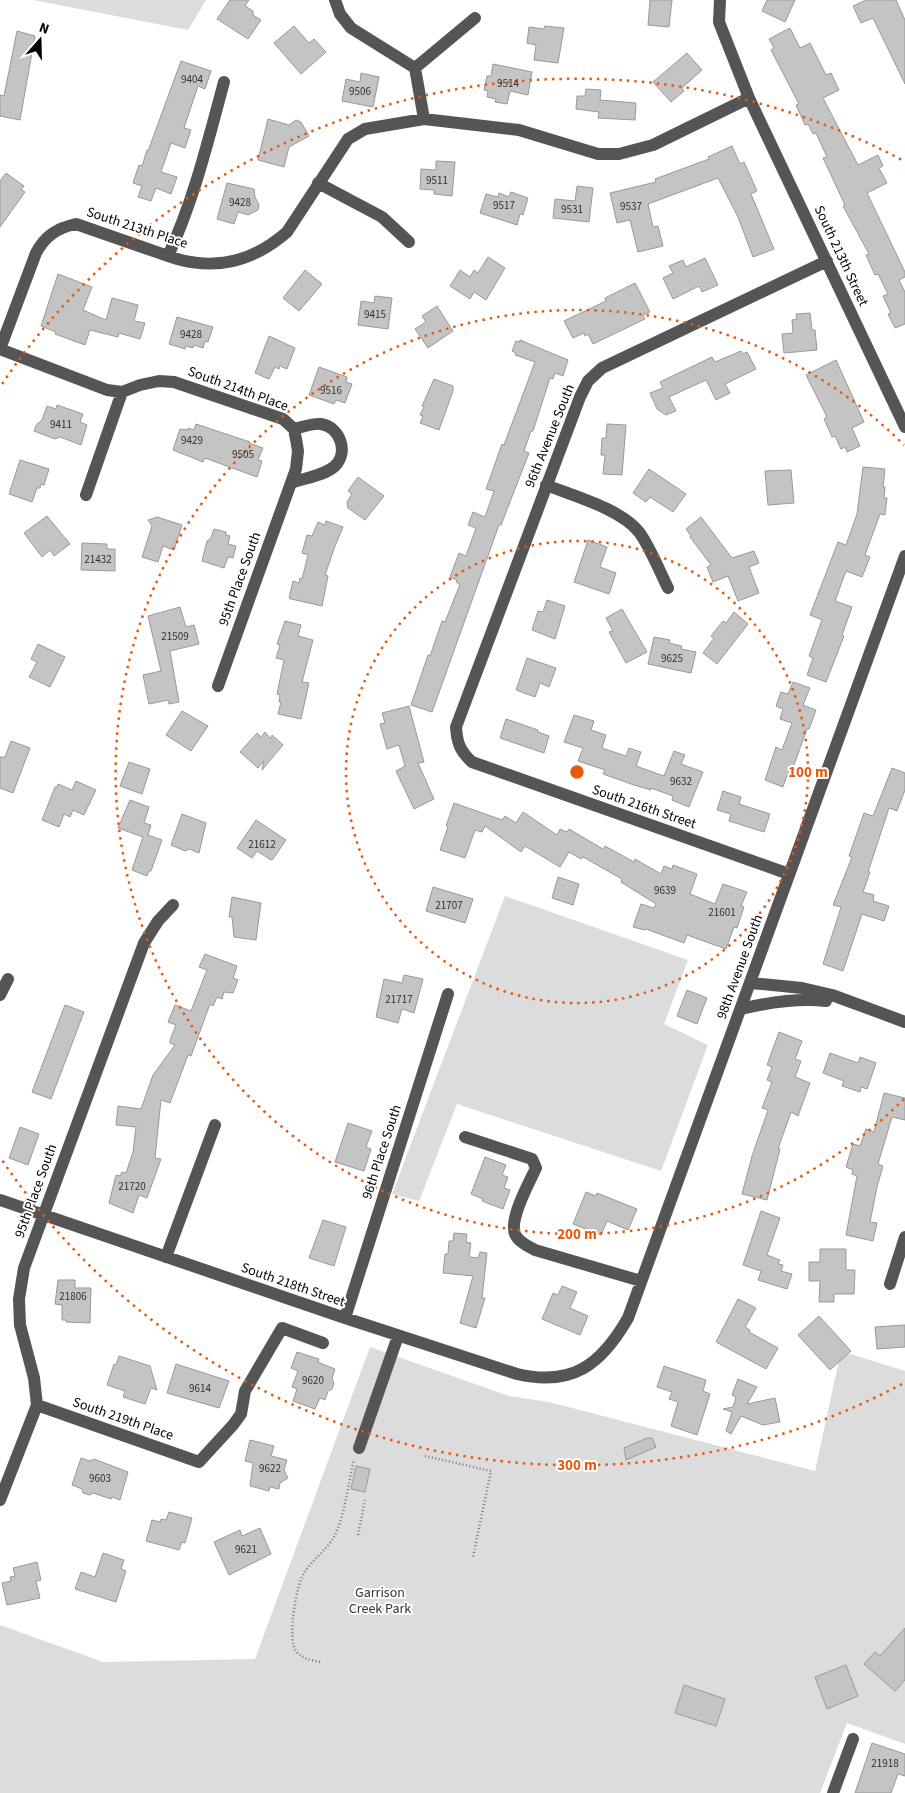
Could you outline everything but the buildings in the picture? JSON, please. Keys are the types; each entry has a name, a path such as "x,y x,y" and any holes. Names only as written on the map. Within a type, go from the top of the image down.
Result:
{"street":[{"path":"335,0 340,14 350,28 415,68 424,119 518,130 598,154 619,154 653,145 749,98"},
{"name":"South 213th Street","path":"720,0 719,22 749,98 905,427"},
{"path":"415,68 475,18"},
{"path":"168,256 193,194 224,82"},
{"name":"South 213th Place","path":"0,349 36,253 41,243 51,233 63,227 76,224 181,260 209,264 234,262 257,254 287,232 348,140 365,129 424,119"},
{"path":"318,183 382,217 409,242"},
{"name":"96th Avenue South","path":"463,754 457,743 456,727 546,484 588,381 602,368 827,261"},
{"name":"South 214th Place","path":"0,349 107,390 122,392 159,382 174,382 283,419 294,429 298,451 296,469"},
{"path":"86,495 122,392"},
{"name":"South 214th Place","path":"291,482 327,471 335,466 342,449 340,439 327,426 318,423 294,429"},
{"name":"95th Place South","path":"218,686 296,469"},
{"path":"546,484 611,511 630,522 641,533 668,588"},
{"name":"98th Avenue South","path":"579,1371 599,1357 618,1337 628,1318 905,556"},
{"name":"South 216th Street","path":"463,754 472,762 484,767 789,874"},
{"name":"95th Place South","path":"0,1500 37,1405 34,1378 20,1325 18,1299 24,1268 144,943 158,921 172,905"},
{"path":"0,995 8,979"},
{"path":"751,983 802,988 832,995 905,1022"},
{"name":"96th Place South","path":"345,1318 448,994"},
{"path":"741,1009 770,1002 805,998 868,1009"},
{"path":"166,1257 215,1125"},
{"path":"465,1137 532,1159 536,1168 514,1218 514,1234 522,1243 535,1250 642,1281"},
{"name":"South 218th Street","path":"0,1200 398,1336 534,1378 558,1378 579,1371"},
{"path":"890,1284 905,1237"},
{"name":"South 219th Place","path":"37,1405 199,1462 234,1425 241,1414 245,1391 282,1328 323,1343"},
{"path":"359,1448 398,1336"},
{"path":"833,1793 853,1739"}],"path":[{"path":"320,1662 306,1659 297,1652 292,1643 292,1624 300,1581 304,1573 334,1537 339,1526 354,1459 359,1448"},
{"path":"425,1456 491,1471 473,1557"},
{"path":"358,1535 365,1500"}],"green space":[{"path":"33,0 206,0 188,30"},
{"path":"505,896 688,960 664,1024 708,1045 661,1171 457,1104 419,1201 392,1194"},
{"name":"Garrison Creek Park","path":"370,1347 509,1396 549,1402 815,1471 841,1351 905,1371 905,1744 847,1723 820,1793 0,1793 0,1625 103,1662 255,1659"}]}
